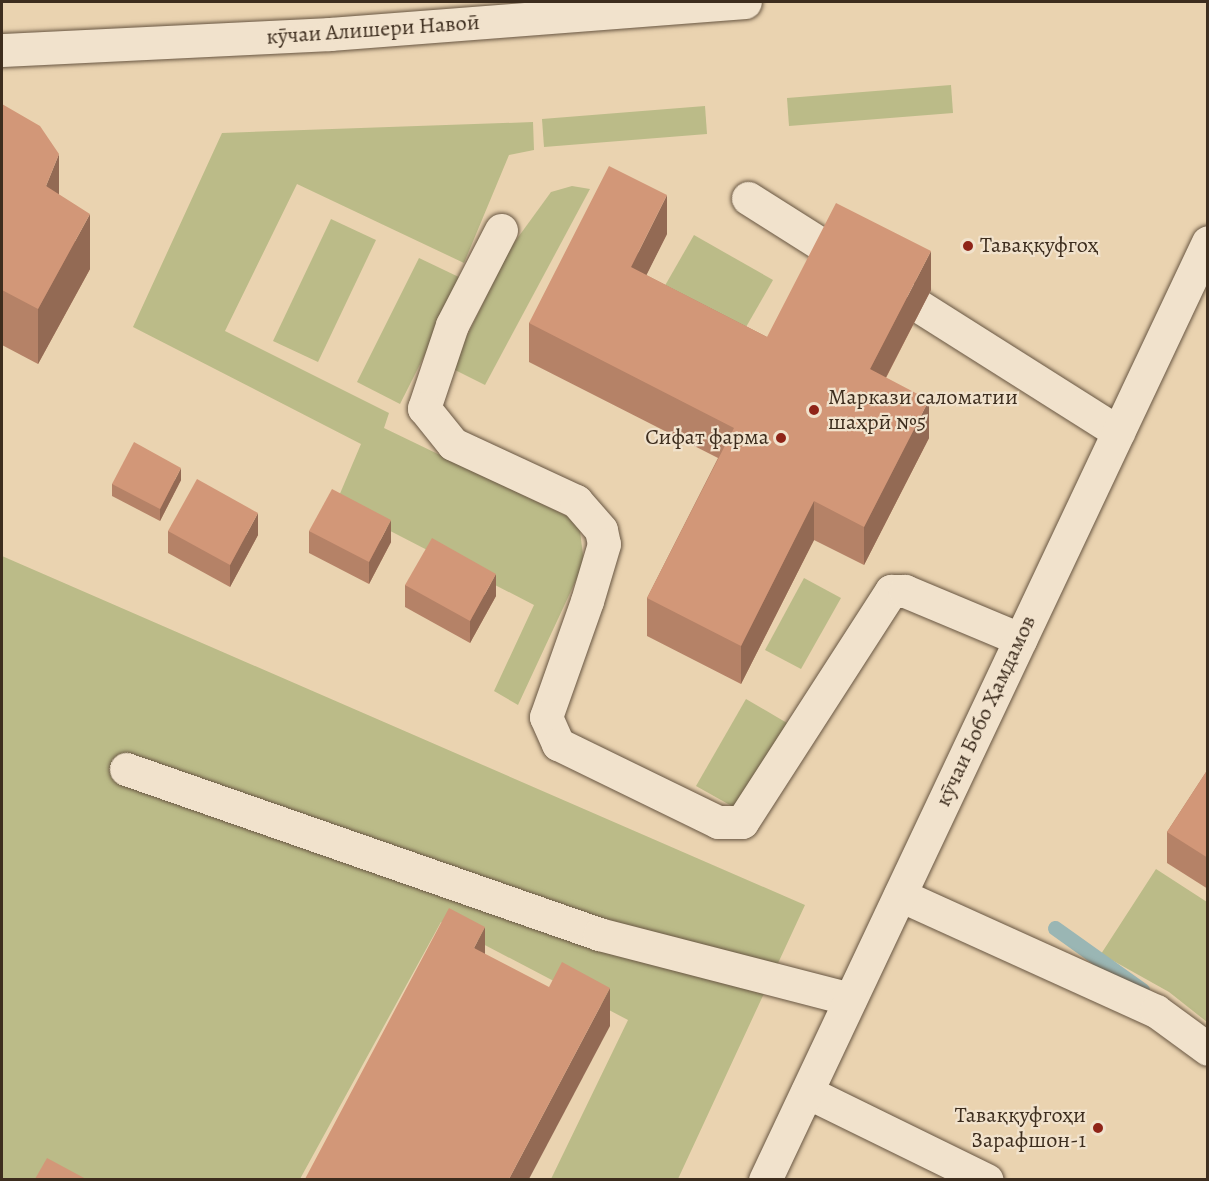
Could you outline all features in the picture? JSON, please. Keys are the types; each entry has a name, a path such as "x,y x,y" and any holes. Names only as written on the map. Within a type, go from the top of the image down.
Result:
{"street":[{"name":"кӯчаи Алишери Навоӣ","path":"2,50 330,34 745,2"},
{"path":"748,198 1118,432"},
{"path":"501,230 452,325 424,408 453,444 576,501 601,530 604,544 587,601 546,717 558,744 718,822 742,822 891,591 905,591 1020,639"},
{"name":"кӯчаи Бобо Ҳамдамов","path":"765,1179 1208,242"},
{"path":"126,769 599,934 850,999"},
{"path":"900,895 1156,1011 1208,1049"},
{"path":"807,1092 987,1179"}],"green space":[{"path":"951,85 953,113 789,126 787,98"},
{"path":"705,106 707,134 544,147 542,119"},
{"path":"533,122 534,150 509,155 464,263 297,184 225,331 389,413 384,428 571,518 580,531 584,563 518,705 494,691 534,605 336,503 361,444 133,327 222,133"},
{"path":"572,186 590,189 485,385 451,368 511,247 551,192"},
{"path":"331,219 376,240 318,362 273,341"},
{"path":"694,235 773,280 734,348 655,303"},
{"path":"419,258 463,279 400,404 357,382"},
{"path":"2,556 805,905 678,1179 551,1179 628,1020 441,922 300,1179 2,1179"},
{"path":"804,578 841,598 801,669 765,650"},
{"path":"746,699 787,723 737,809 696,786"},
{"path":"1156,869 1207,902 1207,1022 1169,992 1101,954"}],"building":[{"path":"2,104 40,126 59,154 46,186 90,214 38,309 2,290"},
{"name":"Маркази саломатии шаҳрӣ №5","path":"609,166 667,195 631,267 767,337 836,203 931,251 870,369 929,400 864,527 814,501 741,646 647,598 734,428 529,323"},
{"path":"134,442 181,468 160,509 112,484"},
{"path":"197,479 258,513 230,565 168,531"},
{"path":"332,489 391,520 369,562 309,531"},
{"path":"432,538 496,574 470,621 405,585"},
{"path":"1208,769 1208,858 1167,832"},
{"path":"449,908 485,927 474,948 549,987 562,962 610,988 509,1179 305,1179"},
{"path":"47,1158 86,1179 35,1179"}],"waterway":[{"path":"1055,928 1142,990"}],"place":[{"name":"Таваққуфгоҳ","path":"968,246"},
{"name":"Маркази саломатии шаҳрӣ №5","path":"814,410"},
{"name":"Сифат фарма","path":"781,438"},
{"name":"Таваққуфгоҳи Зарафшон-1","path":"1098,1128"}]}
